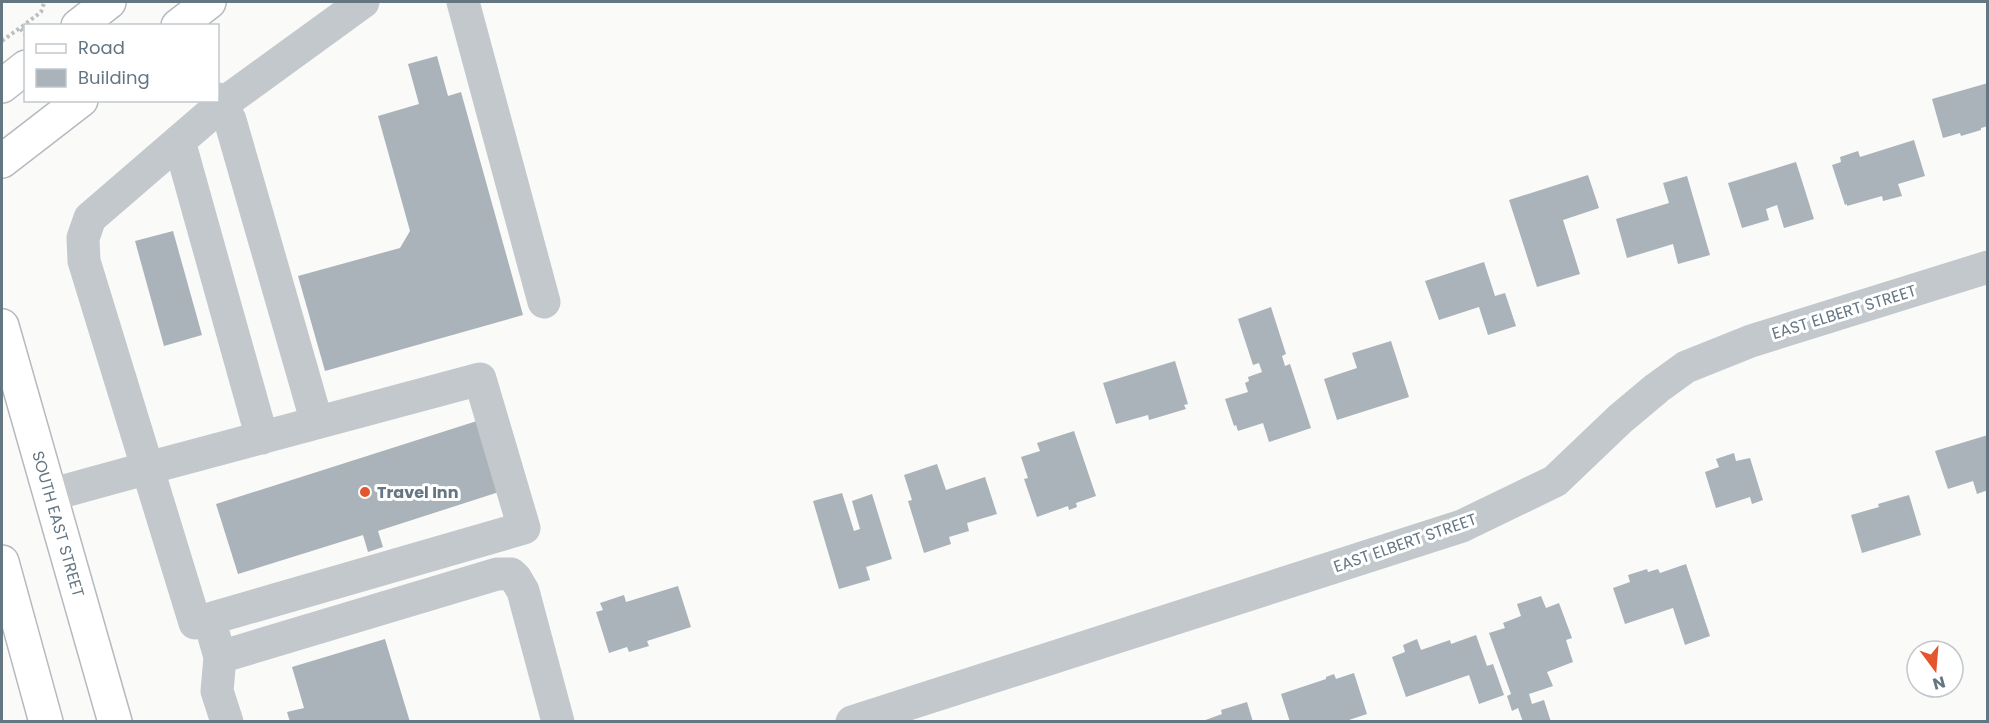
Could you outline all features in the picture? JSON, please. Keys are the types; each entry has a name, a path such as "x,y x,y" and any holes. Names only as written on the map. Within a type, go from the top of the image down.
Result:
{"main road":[{"path":"81,24 109,2"},
{"path":"181,24 209,2"},
{"path":"2,86 24,69"},
{"path":"2,161 78,102"},
{"path":"2,129 12,132 52,123"},
{"name":"SOUTH EAST STREET","path":"2,326 115,722"},
{"path":"2,562 46,722"}],"street":[{"path":"50,495 148,468 480,379 524,528 195,623 148,468 84,261 83,238 90,219 179,141 219,102 363,2"},
{"path":"463,2 543,302"},
{"path":"219,102 230,120 317,423"},
{"path":"179,141 262,438"},
{"name":"EAST ELBERT STREET","path":"852,722 1462,526 1555,481 1620,419 1657,388 1686,368 1751,340 1988,267"},
{"path":"220,657 497,574 511,574 523,591 558,722"},
{"path":"210,618 220,657 217,691 227,722"}],"path":[{"path":"25,24 41,12 44,3"},
{"path":"2,41 24,25"},
{"path":"20,28 24,33"}],"building":[{"path":"437,56 448,96 461,92 523,315 325,371 298,276 400,248 410,231 378,116 419,104 408,64"},
{"path":"1988,83 1988,126 1961,136 1960,133 1943,138 1932,99"},
{"path":"1914,140 1925,176 1898,184 1902,196 1883,201 1882,196 1845,205 1832,165 1841,162 1840,157 1858,151 1860,157"},
{"path":"1796,162 1814,219 1784,228 1777,205 1766,209 1769,220 1742,228 1728,183"},
{"path":"1588,175 1599,208 1563,220 1580,274 1537,287 1509,200"},
{"path":"1687,176 1710,255 1678,264 1673,244 1627,258 1616,219 1669,203 1663,183"},
{"path":"173,231 202,335 164,346 135,241"},
{"path":"1484,262 1495,296 1505,293 1516,326 1488,335 1479,307 1439,320 1425,281"},
{"path":"1271,307 1286,354 1282,356 1285,366 1290,364 1311,428 1269,442 1263,423 1238,431 1236,425 1234,426 1225,399 1248,392 1245,383 1249,381 1248,377 1262,372 1259,363 1253,365 1238,319"},
{"path":"1391,341 1409,397 1337,420 1324,379 1357,368 1352,353"},
{"path":"1175,361 1188,404 1184,405 1186,409 1149,420 1148,415 1116,424 1103,383"},
{"path":"480,420 502,491 378,531 383,547 368,552 363,535 238,574 216,504"},
{"path":"1074,431 1096,496 1076,503 1077,507 1069,510 1068,506 1037,517 1024,479 1028,478 1021,457 1040,451 1037,443"},
{"path":"1988,435 1988,490 1977,494 1973,481 1948,489 1935,451"},
{"path":"1734,453 1736,461 1750,458 1763,500 1752,504 1750,497 1716,508 1705,472 1719,467 1716,459"},
{"path":"937,464 946,490 985,477 997,514 967,523 969,531 949,537 951,544 924,553 908,501 912,500 904,475"},
{"path":"842,493 854,531 860,529 852,501 872,494 892,559 866,567 870,580 839,589 813,501"},
{"path":"1909,495 1921,535 1862,553 1851,515"},
{"path":"1686,564 1710,636 1685,645 1673,608 1625,624 1613,588 1630,582 1628,575 1647,569 1648,572 1658,569 1660,573"},
{"path":"678,586 691,627 647,641 649,646 629,652 627,647 609,653 596,612 603,610 600,603 624,595 626,602"},
{"path":"1541,596 1546,608 1559,603 1572,638 1566,640 1573,662 1547,672 1553,686 1529,694 1532,704 1544,700 1551,722 1523,722 1518,708 1512,711 1507,696 1511,694 1489,633 1505,628 1503,623 1521,616 1517,604"},
{"path":"1476,635 1487,666 1493,664 1504,695 1479,704 1469,675 1406,697 1392,657 1405,652 1403,645 1417,639 1421,650 1450,640 1451,644"},
{"path":"385,639 410,722 290,722 287,712 304,708 292,667"},
{"path":"1354,673 1367,714 1343,722 1290,722 1281,694 1326,679 1334,674 1336,679"},
{"path":"1247,702 1253,722 1200,722 1222,714 1221,710"}],"place":[{"name":"Travel Inn","path":"365,492"}]}
